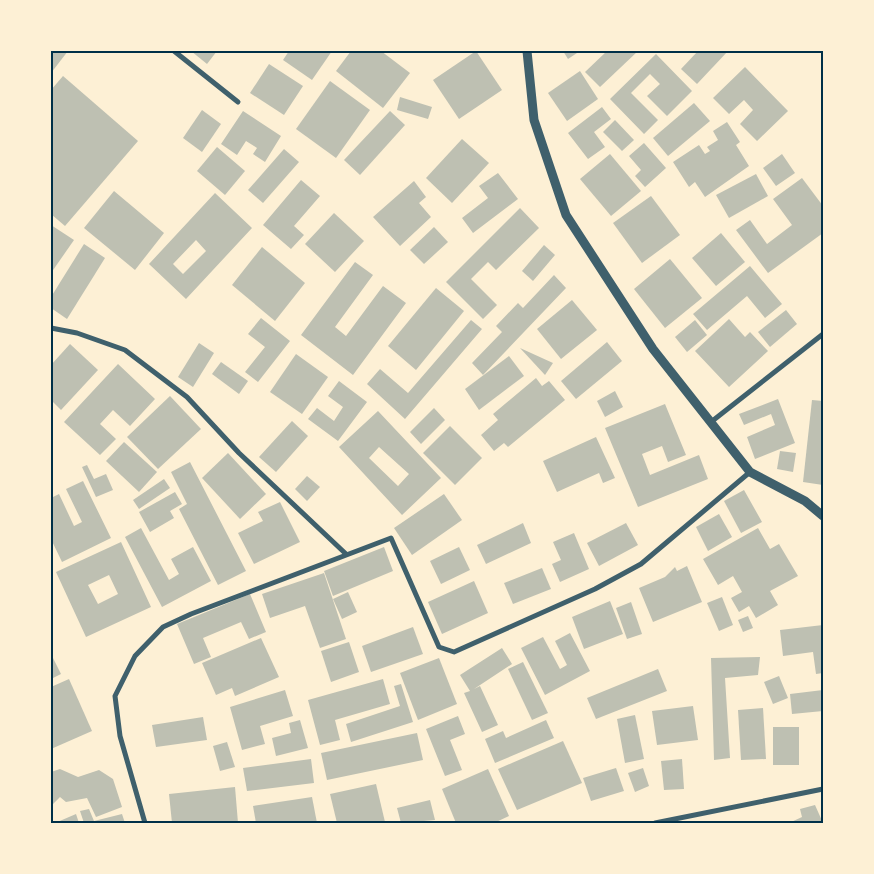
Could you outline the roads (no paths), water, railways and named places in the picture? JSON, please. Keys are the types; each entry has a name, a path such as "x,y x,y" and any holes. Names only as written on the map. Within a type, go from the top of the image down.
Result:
{"street":[{"path":"174,51 238,102"},
{"path":"527,51 534,120 566,215 653,349 750,472 805,501 823,516"},
{"path":"51,328 76,333 125,350 186,397 239,452 346,554"},
{"path":"711,422 823,334"},
{"path":"145,823 120,736 115,696 135,656 163,627 191,614 391,538 439,647 454,652 595,589 641,564 750,472"},
{"path":"655,823 823,789"}]}
